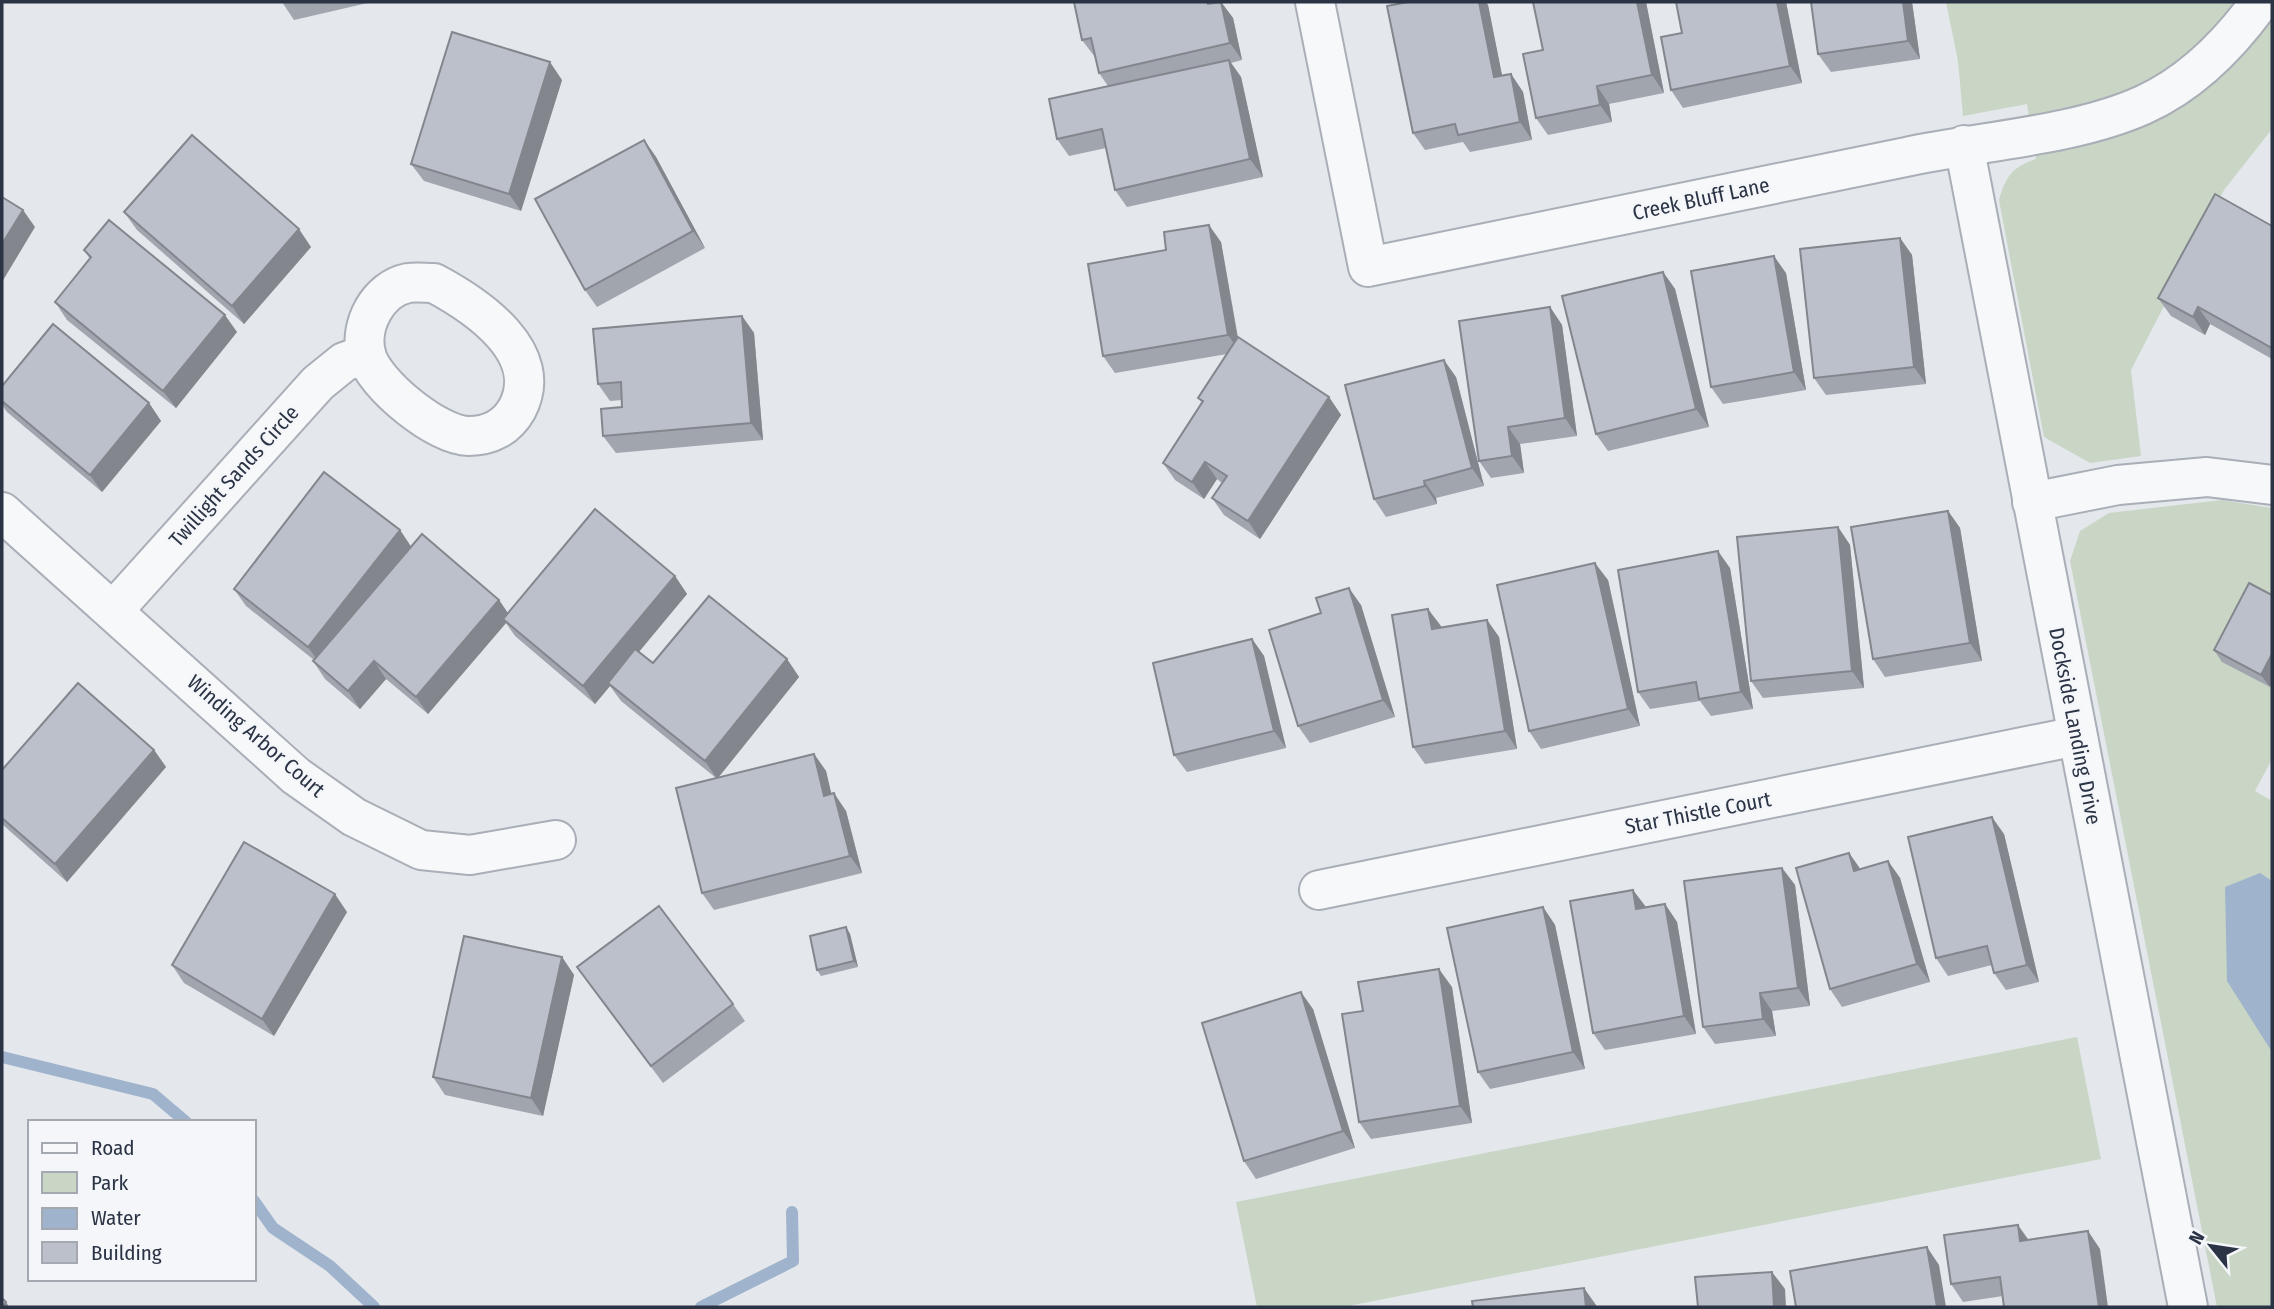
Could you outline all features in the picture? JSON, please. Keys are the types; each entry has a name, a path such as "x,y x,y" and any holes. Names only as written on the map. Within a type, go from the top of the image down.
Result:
{"street":[{"name":"Creek Bluff Lane","path":"1315,2 1368,267 1964,145 2089,124 2143,105 2188,80 2235,36 2260,2"},
{"name":"Dockside Landing Drive","path":"1964,145 2188,1307"},
{"name":"Twillight Sands Circle","path":"113,611 318,383 344,362 366,354"},
{"path":"2032,502 2118,485 2207,477 2272,485"},
{"name":"Winding Arbor Court","path":"2,512 296,776 354,817 421,850 471,855 556,840"},
{"name":"Star Thistle Court","path":"1319,890 2077,736"}],"green space":[{"path":"1946,2 2272,2 2272,129 2224,190 2131,370 2141,456 2090,463 2044,437 1999,200 2011,174 2021,165 2036,159 2027,104 1963,116 1958,61"},
{"path":"2222,500 2272,508 2272,759 2255,791 2272,801 2272,1307 2217,1307 2070,561 2080,531 2109,513"},
{"path":"2077,1037 2101,1159 1343,1307 1257,1307 1236,1202"}],"water":[{"path":"2260,873 2272,881 2272,1052 2227,981 2225,887"}],"building":[{"path":"1074,2 1221,2 1230,43 1099,73 1091,38 1082,40"},
{"path":"1408,2 1479,2 1494,77 1511,74 1520,122 1458,135 1455,124 1413,133 1387,6"},
{"path":"1533,2 1637,2 1652,75 1597,86 1600,105 1536,118 1523,54 1543,50"},
{"path":"1676,2 1777,2 1790,66 1671,90 1661,37 1682,33"},
{"path":"1811,2 1903,2 1908,41 1818,54"},
{"path":"452,32 550,62 509,194 411,164"},
{"path":"1229,60 1250,159 1115,190 1102,129 1057,139 1049,99"},
{"path":"192,135 299,229 232,306 124,212"},
{"path":"644,140 693,231 585,290 535,199"},
{"path":"2215,194 2272,226 2272,348 2198,307 2193,317 2158,298"},
{"path":"2,197 23,210 2,244"},
{"path":"109,220 225,315 163,391 55,302 91,257 84,250"},
{"path":"1209,225 1228,335 1103,356 1088,264 1166,250 1164,232"},
{"path":"1900,238 1914,367 1814,378 1800,249"},
{"path":"1774,256 1794,372 1711,387 1691,271"},
{"path":"1663,272 1696,409 1596,434 1562,296"},
{"path":"1550,307 1565,418 1508,427 1512,456 1479,461 1459,321"},
{"path":"742,316 751,423 603,436 601,409 622,407 621,382 598,384 593,329"},
{"path":"53,324 149,403 90,475 2,401 2,386"},
{"path":"1238,337 1329,397 1248,521 1212,498 1227,476 1205,462 1192,482 1163,463 1203,401 1198,398"},
{"path":"1444,360 1472,468 1424,481 1425,486 1374,499 1345,385"},
{"path":"324,472 400,530 308,647 234,589"},
{"path":"595,509 675,576 583,686 503,619"},
{"path":"1948,511 1970,643 1873,659 1851,527"},
{"path":"1838,527 1852,671 1751,681 1737,537"},
{"path":"422,534 499,600 416,697 374,661 348,691 313,661"},
{"path":"1718,551 1741,692 1699,699 1696,682 1638,692 1618,570"},
{"path":"1595,563 1628,709 1529,731 1497,585"},
{"path":"2249,583 2272,595 2272,654 2261,675 2214,650"},
{"path":"1349,588 1383,700 1298,726 1269,630 1321,613 1316,598"},
{"path":"709,596 787,659 705,761 608,683 635,649 653,663"},
{"path":"1428,609 1432,629 1487,620 1505,731 1413,747 1392,615"},
{"path":"1252,639 1274,731 1174,755 1153,663"},
{"path":"78,683 154,750 55,864 2,818 2,770"},
{"path":"814,754 824,796 834,793 850,856 702,893 676,788"},
{"path":"1992,817 2027,965 1994,973 1987,946 1936,958 1908,837"},
{"path":"244,842 335,894 262,1019 172,965"},
{"path":"1849,853 1854,871 1888,861 1917,964 1830,989 1796,868"},
{"path":"1782,868 1798,988 1760,993 1763,1019 1703,1027 1684,881"},
{"path":"1633,890 1636,909 1665,904 1684,1016 1593,1033 1570,901"},
{"path":"659,906 733,1004 651,1066 577,967"},
{"path":"1543,907 1573,1052 1478,1072 1447,928"},
{"path":"846,927 854,961 817,970 810,936"},
{"path":"464,936 562,957 531,1098 433,1077"},
{"path":"1439,969 1460,1106 1359,1122 1342,1014 1363,1011 1358,982"},
{"path":"1301,992 1343,1131 1244,1161 1202,1023"},
{"path":"2018,1225 2020,1241 2088,1231 2099,1307 2004,1307 2000,1277 1951,1284 1944,1235"},
{"path":"1927,1247 1937,1307 1796,1307 1790,1271"},
{"path":"1772,1272 1774,1307 1698,1307 1695,1277"},
{"path":"1584,1288 1586,1307 1473,1307 1472,1301"}],"waterway":[{"path":"2,1057 153,1094 184,1120"},
{"path":"256,1204 273,1228 330,1266 374,1307"},
{"path":"701,1307 793,1261 792,1212"}]}
